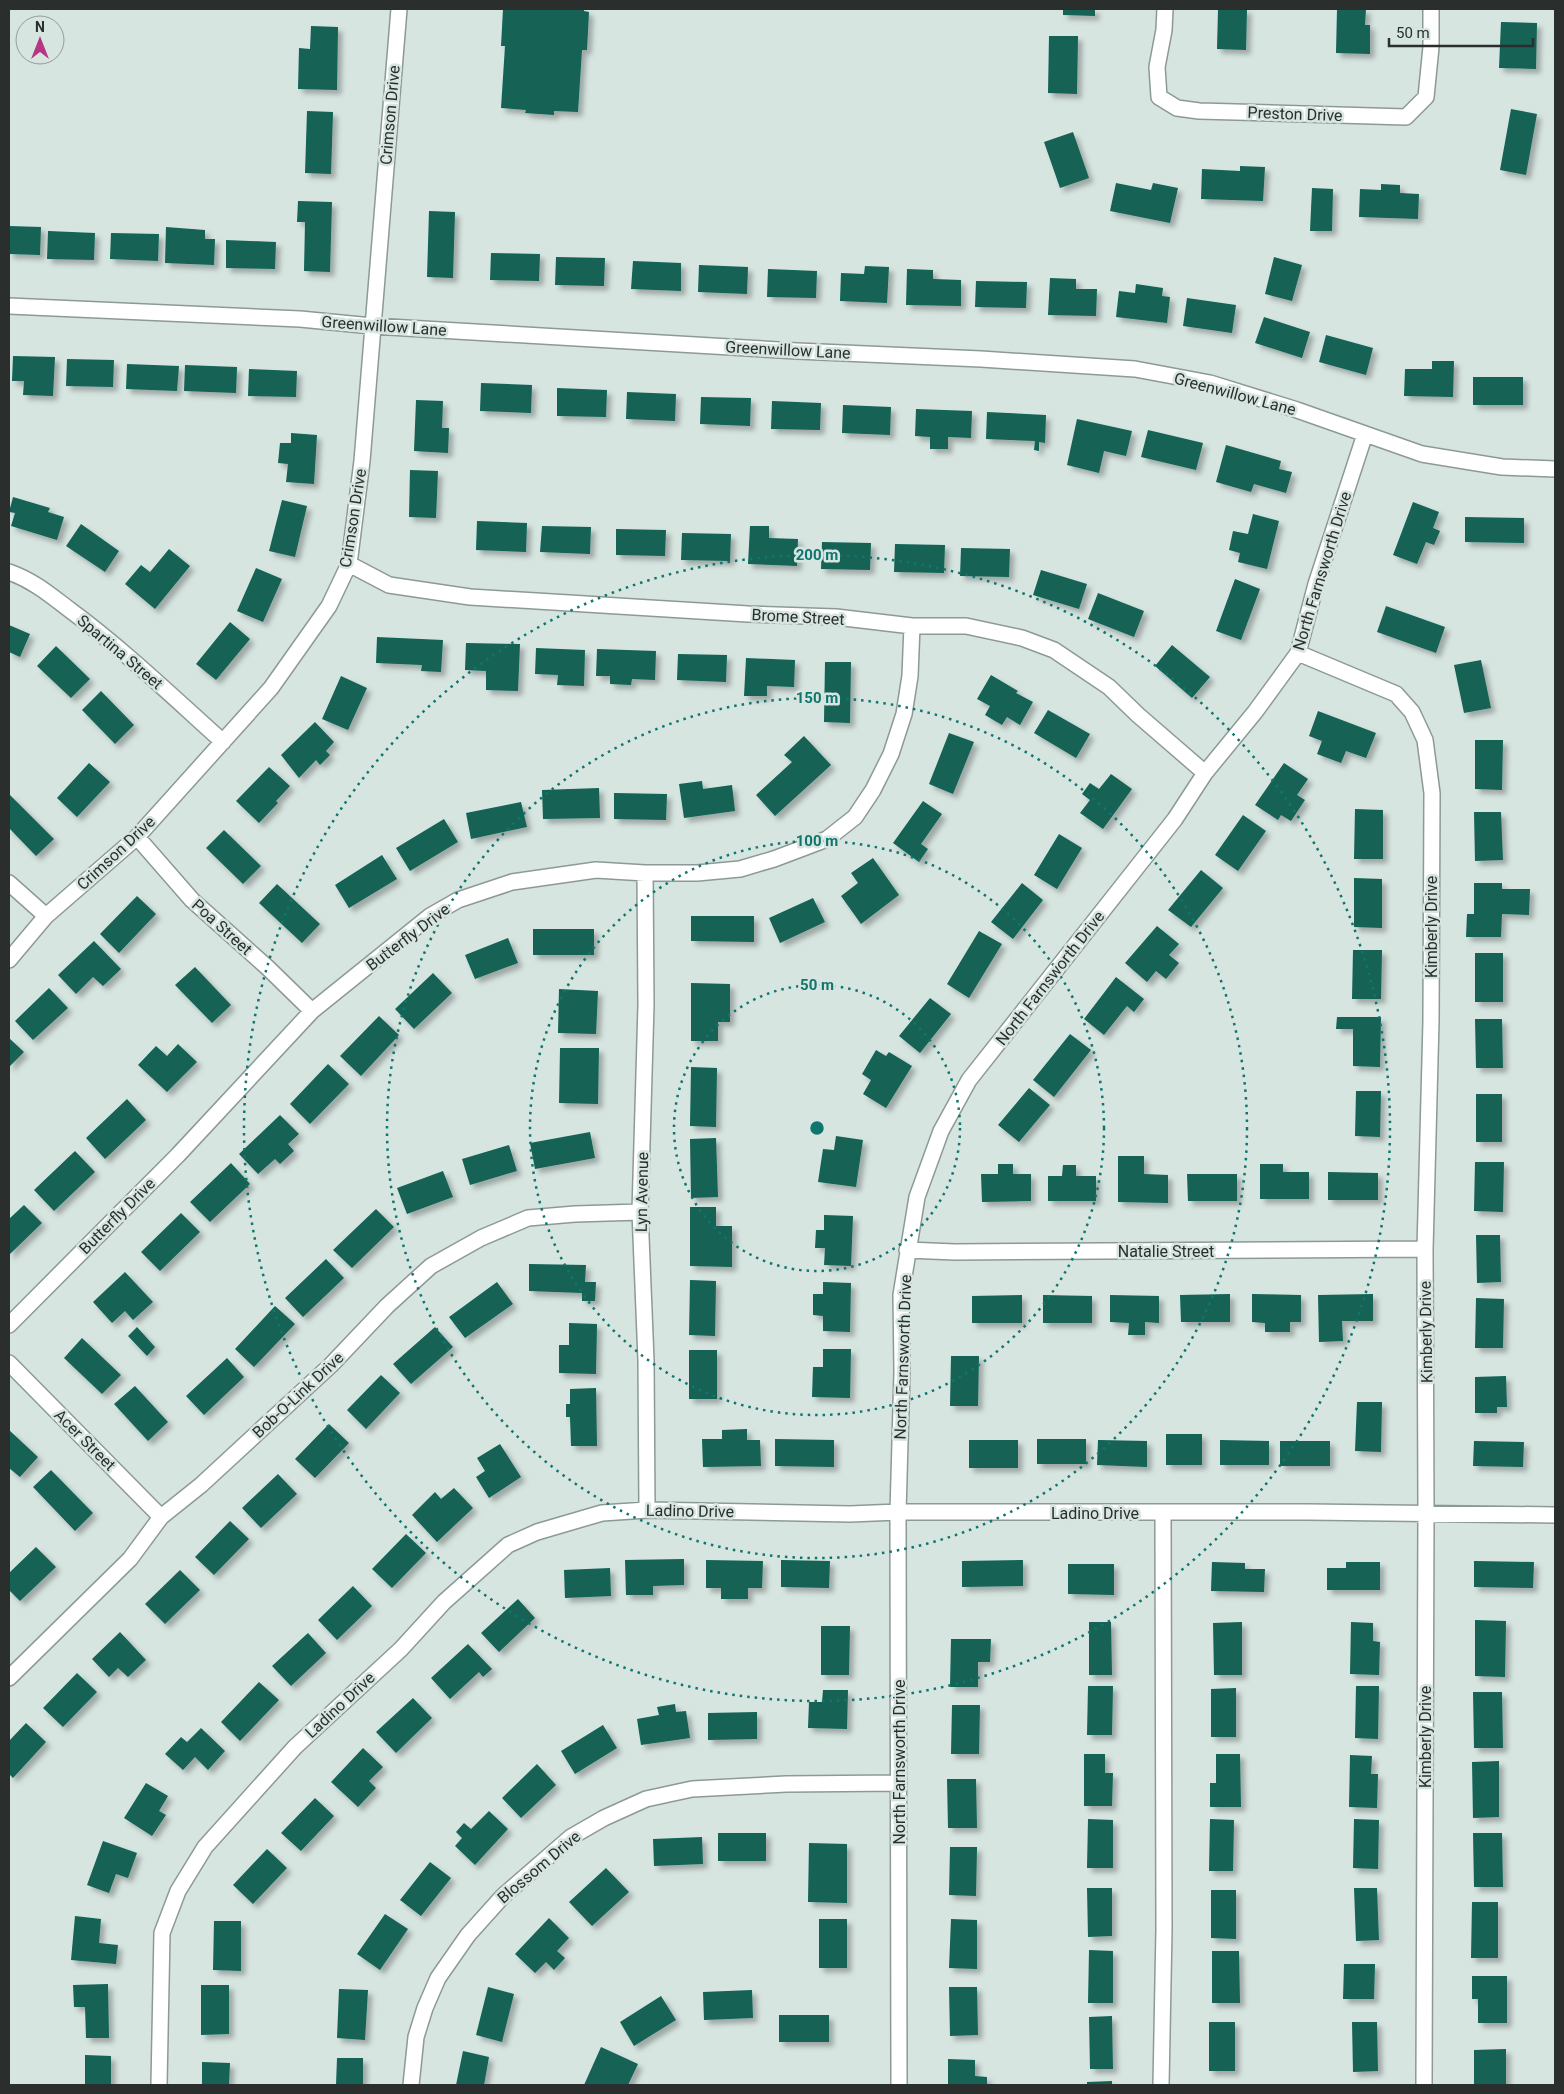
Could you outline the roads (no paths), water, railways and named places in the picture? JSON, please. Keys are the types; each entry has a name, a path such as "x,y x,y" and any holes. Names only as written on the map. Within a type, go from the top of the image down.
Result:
{"street":[{"name":"Crimson Drive","path":"9,960 46,916 137,837 271,688 323,613 349,564 362,461 399,9"},
{"name":"Preston Drive","path":"1165,9 1164,30 1157,67 1160,97 1177,108 1199,111 1406,117 1426,97 1431,9"},
{"name":"Greenwillow Lane","path":"9,306 280,318 372,326 787,350 981,359 1135,370 1210,384 1298,410 1422,454 1502,467 1555,469"},
{"name":"North Farnsworth Drive","path":"899,2085 898,1512 902,1295 917,1197 941,1131 969,1080 1176,819 1205,773 1298,653 1316,584 1365,434"},
{"name":"Brome Street","path":"349,564 389,585 470,596 748,614 836,617 912,626 966,626 1022,638 1054,650 1109,687 1138,715 1205,773"},
{"name":"Spartina Street","path":"9,572 27,578 80,618 141,667 223,742"},
{"name":"Butterfly Drive","path":"9,1325 178,1155 312,1011 430,916 458,900 512,882 596,870 645,873 696,873 740,868 774,859 828,839 855,817 873,790 892,754 904,714 910,676 912,626"},
{"name":"Kimberly Drive","path":"1298,653 1396,694 1412,712 1425,740 1432,793 1431,1021 1425,1249 1424,2085"},
{"name":"Poa Street","path":"137,837 192,900 268,968 312,1011"},
{"name":"Lyn Avenue","path":"645,873 646,1006 640,1212 646,1360 647,1510"},
{"path":"9,883 46,916"},
{"name":"Bob-O-Link Drive","path":"9,1678 130,1559 161,1517 201,1486 316,1378 386,1306 431,1266 481,1238 528,1218 640,1212"},
{"name":"Natalie Street","path":"908,1250 955,1252 1425,1249"},
{"name":"Acer Street","path":"9,1363 161,1517"},
{"name":"Ladino Drive","path":"160,2085 162,1933 178,1891 205,1847 295,1747 401,1648 444,1602 508,1545 537,1532 602,1512 647,1510 850,1514 898,1512 1555,1515"},
{"path":"1161,2085 1164,1929 1163,1513"},
{"name":"Blossom Drive","path":"411,2085 416,2037 425,2008 438,1978 468,1936 503,1896 571,1837 604,1818 646,1798 692,1789 786,1784 899,1783"},
{"path":"886,2085 899,2085"}]}
